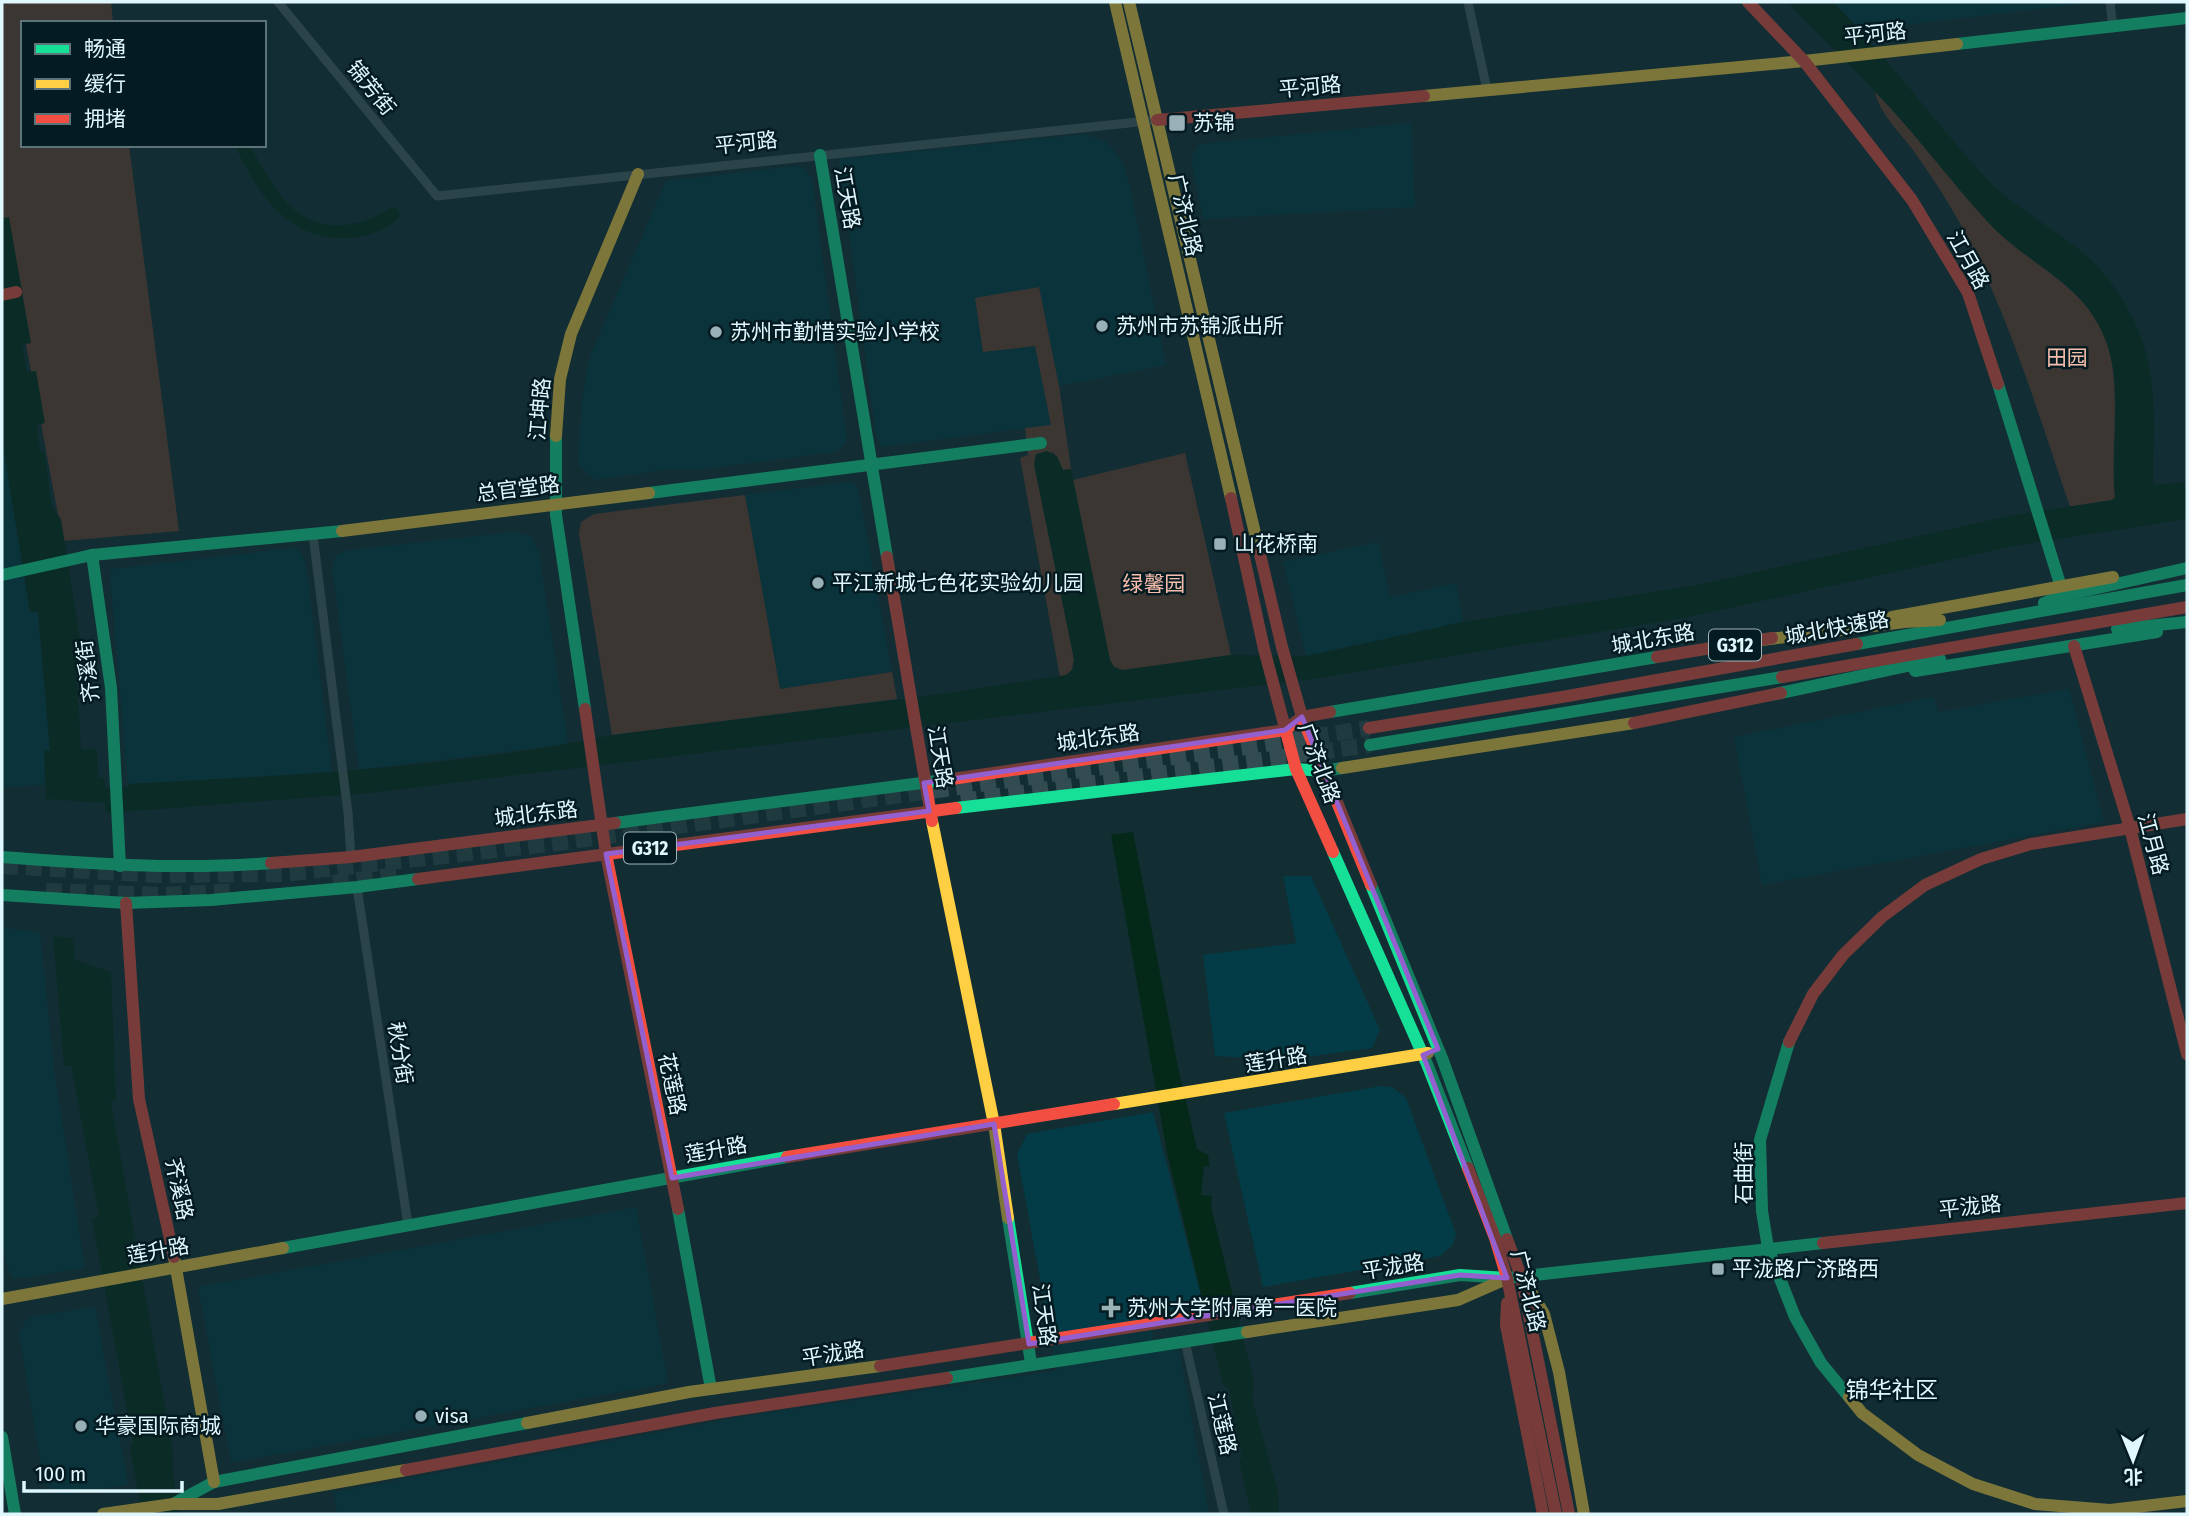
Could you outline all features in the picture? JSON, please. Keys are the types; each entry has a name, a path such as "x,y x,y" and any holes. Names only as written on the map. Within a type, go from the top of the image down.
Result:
{"main road":[{"name":"广济北路","path":"1115,2 1150,121 1302,717 1437,1049 1521,1276 1557,1483 1556,1514"},
{"name":"广济北路","path":"1129,2 1150,121 1215,425 1264,649 1296,769 1423,1056 1495,1238 1557,1483 1569,1514"},
{"name":"江月路","path":"1748,2 1804,61 1912,200 1968,293 2049,542 2061,587"},
{"name":"平河路","path":"1150,121 1804,61 2187,19"},
{"name":"江天路","path":"820,155 924,783 994,1124 1031,1363"},
{"name":"江坤路","path":"596,786 571,628 556,504 560,379 571,334 638,174"},
{"path":"2,295 16,292"},
{"name":"总官堂路","path":"2,575 92,555 313,535 1041,443"},
{"name":"齐溪街","path":"92,555 111,688 120,866"},
{"path":"1762,640 1905,622 2010,617 2058,597 2187,566"},
{"name":"城北东路","path":"2,857 120,866 220,867 351,857 924,783 1285,730 1302,717 2187,566"},
{"name":"城北快速路","path":"1369,728 1568,696 2187,585"},
{"name":"城北快速路","path":"1370,745 2187,607"},
{"path":"1771,695 1919,665 2016,637 2187,622"},
{"name":"G312","path":"2,895 126,903 211,900 357,887 929,811 1296,769 1322,771 1660,719 1771,695 2187,628"},
{"name":"江月路","path":"2074,646 2130,828 2187,1054"},
{"name":"花莲路","path":"596,786 606,854 672,1178 711,1389"},
{"name":"石曲街","path":"2187,819 2031,844 1980,859 1925,885 1882,917 1843,955 1814,994 1786,1049 1760,1140 1762,1211 1768,1248 1795,1317 1821,1363 1862,1413 1918,1455 1973,1484 2035,1504 2110,1510 2187,1501"},
{"name":"齐溪路","path":"126,903 139,1099 176,1268 214,1482"},
{"name":"莲升路","path":"2,1299 699,1171 1423,1056 1437,1049"},
{"name":"平泷路","path":"103,1514 173,1504 219,1509 715,1413 1458,1300 1507,1279 1521,1276 2187,1203"},
{"name":"平泷路","path":"173,1504 214,1482 711,1389 1029,1344 1460,1275 1507,1279"},
{"path":"1521,1276 1544,1314 1567,1408 1584,1514"},
{"path":"1507,1279 1506,1325 1543,1514"},
{"path":"2,1437 15,1514"}],"street":[{"name":"锦芳街","path":"278,2 437,196"},
{"path":"1468,2 1487,90"},
{"path":"2110,2 2113,28"},
{"name":"平河路","path":"437,196 1150,121"},
{"path":"313,535 348,813 351,857"},
{"name":"秋分街","path":"357,887 408,1225"},
{"name":"江莲路","path":"1185,1341 1224,1514"}],"highlighted area":[{"path":"1302,717 1438,1049 1423,1055 1507,1278 1460,1275 1029,1344 994,1124 672,1178 606,854 929,811 924,783 1285,730"}],"shaded area":[{"path":"1787,2 1833,2 1987,179 2076,247 2116,289 2135,323 2148,360 2153,405 2153,485 2187,482 2187,519 2014,546 1684,618 1314,679 370,793 106,813 105,803 46,799 44,751 50,750 38,612 30,612 2,440 2,214 3,218 9,217 31,343 22,345 27,372 36,371 45,423 37,425 40,452 44,451 52,507 61,519 83,659 76,665 81,749 97,749 98,778 104,778 105,788 128,787 128,784 432,763 612,735 927,696 1066,675 1073,669 1074,659 1034,464 1036,454 1047,451 1057,456 1063,470 1071,469 1110,660 1114,667 1122,670 1231,655 1306,656 1463,622 1697,585 2014,515 2112,500 2115,497 2116,397 2111,358 2095,318 2068,287 2019,250 1987,221 1887,104"},
{"path":"1833,2 2098,2 1861,30"},
{"path":"1411,123 1415,207 1203,219 1192,164 1193,153 1200,144"},
{"path":"1086,134 1108,143 1123,163 1166,365 1059,386 1039,288 975,298 983,352 1035,346 1051,425 882,447 876,435 839,159"},
{"path":"236,147 251,147 286,202 316,222 329,225 355,223 368,220 392,207 398,209 400,216 383,229 363,236 339,238 318,235 299,228 283,216 268,201"},
{"name":"苏州市勤惜实验小学校","path":"803,167 812,179 847,441 836,452 695,470 662,470 595,480 578,465 582,400 590,356 666,181"},
{"path":"2,440 30,611 38,611 50,751 44,752 45,785 2,787"},
{"name":"平江新城七色花实验幼儿园","path":"848,482 858,488 892,672 780,689 745,495"},
{"path":"514,532 531,536 539,552 568,744 359,770 332,567 336,555 348,550"},
{"path":"1378,542 1390,597 1456,583 1463,622 1306,656 1283,562"},
{"path":"299,549 306,564 332,773 128,784 110,575 112,569"},
{"path":"2069,689 2104,822 1762,885 1734,737 1934,697 1938,712"},
{"path":"1133,832 1178,1067 1197,1149 1208,1155 1210,1167 1204,1166 1201,1195 1212,1196 1211,1207 1254,1382 1252,1398 1278,1492 1279,1514 1251,1514 1239,1460 1242,1457 1229,1389 1223,1385 1167,1153 1111,835"},
{"path":"1283,876 1311,876 1380,1030 1372,1048 1285,1060 1215,1056 1203,955 1296,943"},
{"path":"2,927 40,933 54,1069 85,1268 14,1279 7,1269 2,1241"},
{"path":"53,936 73,938 75,960 111,972 116,1099 111,1102 173,1452 179,1514 142,1514 130,1448 133,1443 92,1219 99,1216 71,1065 64,1066"},
{"path":"1381,1086 1392,1087 1406,1098 1456,1234 1453,1245 1440,1256 1263,1287 1224,1113"},
{"name":"苏州大学附属第一医院","path":"1153,1112 1203,1303 1149,1314 1155,1352 1179,1348 1209,1514 337,1514 334,1492 752,1415 1057,1371 1017,1154 1027,1134"},
{"path":"636,1207 668,1383 231,1463 198,1287"},
{"name":"华豪国际商城","path":"95,1307 128,1485 68,1494 58,1493 45,1484 43,1477 19,1334 26,1320 31,1317"}],"green space":[{"path":"2,2 111,2 113,21 21,21 21,147 129,147 179,531 63,541 2,216"},
{"name":"田园","path":"1875,92 1987,221 2003,237 2057,278 2088,309 2101,327 2109,349 2114,386 2115,498 2112,500 2070,507 2022,365 1979,261 1945,197 1886,116"},
{"path":"1039,287 1059,386 1071,469 1063,470 1053,452 1034,464 1074,659 1071,673 1060,677 1020,458 1028,455 1025,428 1051,425 1035,346 983,352 975,298"},
{"name":"绿馨园","path":"1185,453 1231,655 1120,669 1110,660 1073,480"},
{"path":"745,495 780,689 892,672 897,699 612,735 579,534 581,522 594,514"}],"tunnel":[{"path":"2,866 158,875 284,874 550,844 1369,728"},
{"path":"961,801 1370,745"},
{"path":"333,883 404,874"},
{"path":"46,891 163,895 237,891"}],"traffic: fast":[{"path":"1957,44 2187,18"},
{"path":"820,155 887,557"},
{"path":"1998,384 2061,587"},
{"path":"556,436 556,515 585,709"},
{"path":"649,493 1041,443"},
{"path":"2,575 92,555 342,531"},
{"path":"92,555 111,688 120,866"},
{"path":"2044,603 2058,597 2187,568"},
{"path":"1857,644 2187,585"},
{"path":"2117,629 2187,622"},
{"path":"1915,671 2157,632"},
{"path":"1330,712 1657,657"},
{"path":"1771,695 1940,659"},
{"path":"1370,745 1782,677"},
{"path":"956,808 1296,769 1323,771 1342,768"},
{"path":"615,823 952,779"},
{"path":"1333,852 1427,1064 1468,1168"},
{"path":"2,857 170,866 271,863"},
{"path":"2,895 126,903 211,900 418,879"},
{"path":"1371,885 1442,1058 1507,1239"},
{"path":"1789,1042 1760,1140 1762,1211 1768,1248 1795,1317 1821,1363 1849,1397"},
{"path":"283,1248 787,1157"},
{"path":"678,1209 711,1389"},
{"path":"1008,1218 1031,1363"},
{"path":"1350,1293 1460,1275 1507,1278 1823,1243"},
{"path":"947,1378 1247,1332"},
{"path":"173,1504 214,1482 527,1423"},
{"path":"2,1437 15,1514"}],"traffic: slow":[{"path":"1115,2 1231,498"},
{"path":"1129,2 1259,550"},
{"path":"1424,96 1957,44"},
{"path":"556,436 560,379 571,334 638,174"},
{"path":"342,531 649,493"},
{"path":"1892,617 2113,577"},
{"path":"1762,640 1940,620"},
{"path":"1342,768 1634,723"},
{"path":"932,821 994,1124 1008,1218"},
{"path":"1114,1104 1428,1053"},
{"path":"2,1299 283,1248"},
{"path":"174,1257 214,1482"},
{"path":"1247,1332 1458,1300 1506,1279"},
{"path":"1527,1285 1544,1314 1559,1372 1584,1514"},
{"path":"527,1423 689,1392 880,1366"},
{"path":"1849,1397 1862,1413 1918,1455 1973,1484 2035,1504 2110,1510 2187,1501"},
{"path":"103,1514 173,1504 218,1504 406,1470"}],"traffic: jam":[{"path":"1748,2 1804,61 1912,200 1968,293 1998,384"},
{"path":"1157,120 1424,96"},
{"path":"2,295 16,292"},
{"path":"1231,498 1264,649 1296,769 1333,852"},
{"path":"1259,550 1302,717 1371,885"},
{"path":"887,557 932,821"},
{"path":"1782,677 2187,607"},
{"path":"1657,657 1772,638"},
{"path":"1369,728 1568,696 1857,644"},
{"path":"2074,646 2130,828 2187,1054"},
{"path":"1634,723 1781,693"},
{"path":"585,709 606,854 678,1209"},
{"path":"952,779 1285,730 1302,717 1330,712"},
{"path":"418,879 956,808"},
{"path":"1789,1042 1813,994 1843,955 1882,917 1925,885 1981,859 2031,844 2187,819"},
{"path":"271,863 351,857 615,823"},
{"path":"126,903 139,1099 174,1257"},
{"path":"787,1157 1114,1104"},
{"path":"1468,1168 1507,1278 1556,1514"},
{"path":"1823,1243 2187,1203"},
{"path":"1507,1239 1521,1276 1569,1514"},
{"path":"880,1366 1350,1293"},
{"path":"1507,1303 1506,1325 1543,1514"},
{"path":"406,1470 715,1413 947,1378"}],"place":[{"name":"苏锦","path":"1177,123"},
{"name":"苏州市苏锦派出所","path":"1102,326"},
{"name":"苏州市勤惜实验小学校","path":"716,332"},
{"name":"山花桥南","path":"1220,544"},
{"name":"平江新城七色花实验幼儿园","path":"818,583"},
{"name":"平泷路广济路西","path":"1718,1269"},
{"name":"苏州大学附属第一医院","path":"1111,1308"},
{"name":"visa","path":"421,1416"},
{"name":"华豪国际商城","path":"81,1426"}],"district":[{"name":"锦华社区","path":"1892,1390"}]}
